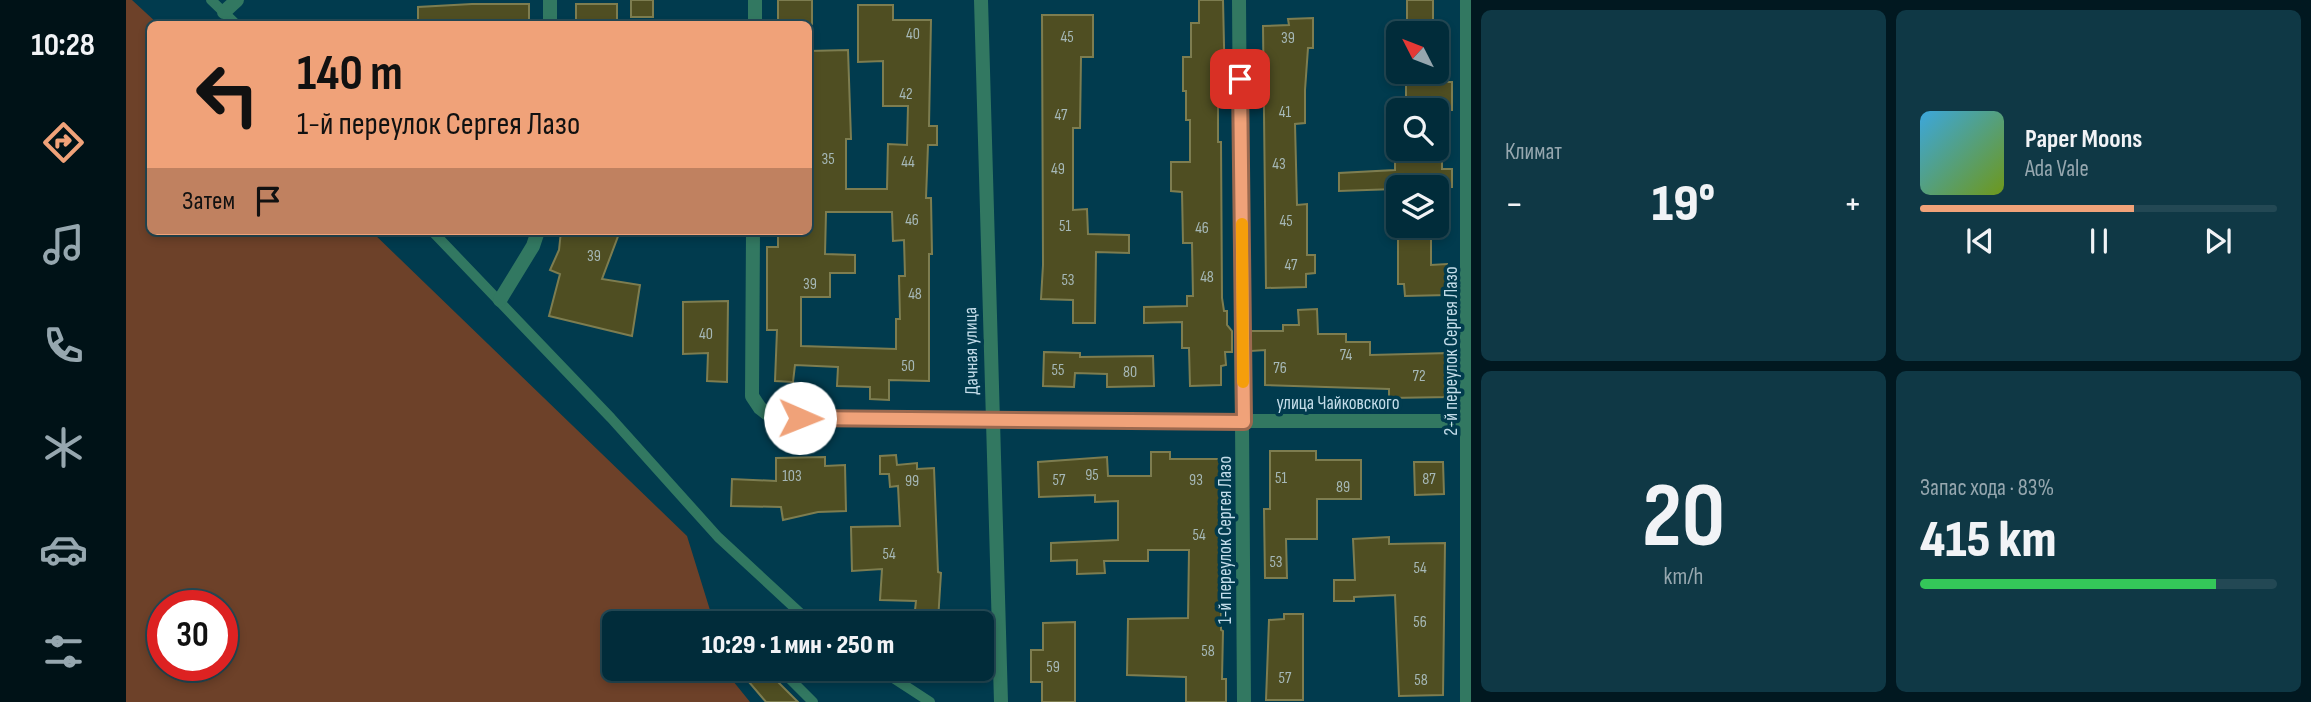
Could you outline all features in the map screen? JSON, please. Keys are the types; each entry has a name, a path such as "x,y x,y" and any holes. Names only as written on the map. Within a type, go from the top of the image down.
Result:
{"street":[{"path":"224,12 236,0"},
{"path":"550,0 550,21"},
{"path":"755,0 755,21"},
{"name":"Дачная улица","path":"981,0 1001,702"},
{"name":"1-й переулок Сергея Лазо","path":"1239,0 1244,702"},
{"name":"2-й переулок Сергея Лазо","path":"1467,0 1470,421 1467,702"},
{"path":"500,300 533,246 537,235"},
{"name":"улица Чайковского","path":"753,235 752,396 760,408 773,418 1470,421"}],"lane":[{"path":"211,0 233,21"},
{"path":"436,235 500,300 718,537 798,611"},
{"path":"792,681 813,702"},
{"path":"898,681 930,702"}],"shaded area":[{"path":"126,0 132,0 155,21 147,21 147,235 375,235 687,536 710,611 602,611 602,681 733,681 750,702 126,702"}],"building":[{"path":"631,0 653,0 653,17 631,17"},
{"path":"778,0 812,0 812,21 778,21"},
{"path":"1199,0 1223,0 1225,91 1218,91 1218,142 1221,142 1222,298 1224,311 1227,311 1227,325 1232,331 1232,352 1225,352 1226,365 1221,366 1221,385 1190,386 1189,348 1182,348 1182,322 1144,323 1144,307 1187,306 1187,296 1193,296 1192,243 1183,243 1182,192 1171,191 1171,162 1190,162 1190,120 1186,120 1183,57 1191,57 1191,23 1199,23"},
{"path":"1407,0 1433,0 1433,21 1407,21"},
{"path":"529,4 529,21 418,21 418,7"},
{"path":"576,4 617,4 617,21 576,21"},
{"path":"858,5 893,5 893,20 931,20 929,126 937,126 937,145 928,145 926,198 931,198 932,254 929,254 929,381 889,380 889,400 870,399 870,387 837,386 838,367 795,365 793,382 775,381 777,330 767,330 767,247 778,247 778,235 812,235 812,51 848,50 851,139 846,139 846,189 887,189 888,144 907,145 908,106 883,106 883,61 858,62","holes":["826,212 892,212 893,241 904,240 905,276 899,276 900,319 896,319 896,349 801,346 801,297 830,297 830,273 855,273 855,255 825,254"]},
{"path":"1042,15 1093,15 1093,57 1081,57 1080,128 1073,128 1073,210 1087,209 1088,234 1129,235 1129,253 1096,252 1095,323 1073,323 1073,300 1041,299"},
{"path":"1313,18 1313,48 1308,48 1305,123 1295,124 1297,205 1307,204 1307,255 1315,255 1315,273 1306,274 1306,287 1266,288 1263,26 1289,25 1288,19"},
{"path":"1452,82 1452,110 1449,110 1449,98 1406,98 1406,84"},
{"path":"1395,161 1442,161 1442,169 1452,169 1452,187 1449,187 1449,175 1386,175 1386,189 1339,191 1339,173 1395,170"},
{"path":"561,235 618,235 602,279 640,285 632,336 549,316 560,274 550,270 559,250"},
{"path":"1398,238 1431,238 1431,265 1447,264 1448,295 1405,296 1404,284 1398,284"},
{"path":"728,301 727,382 707,381 708,353 683,354 683,302"},
{"path":"1317,309 1318,334 1346,334 1346,342 1370,342 1370,355 1449,353 1450,397 1389,398 1389,389 1265,385 1265,350 1251,351 1251,331 1283,331 1283,325 1299,325 1298,310"},
{"path":"1044,352 1080,353 1080,357 1153,356 1154,386 1107,387 1107,374 1075,373 1074,387 1043,386"},
{"path":"1270,451 1316,451 1316,460 1361,460 1361,499 1317,499 1317,539 1286,539 1287,578 1265,578 1264,509 1270,509"},
{"path":"1151,452 1170,452 1170,459 1221,459 1222,679 1226,679 1226,702 1186,702 1186,677 1127,675 1128,619 1188,618 1189,550 1148,550 1148,561 1104,561 1105,573 1077,574 1077,560 1051,561 1051,543 1118,540 1118,501 1095,502 1095,495 1039,497 1038,462 1107,457 1108,476 1151,476"},
{"path":"896,455 897,465 917,463 917,469 934,468 938,572 941,573 939,611 915,611 916,601 880,600 882,569 852,571 851,527 900,526 898,486 890,487 889,474 880,474 880,456"},
{"path":"825,457 825,466 845,465 846,511 818,512 783,520 781,507 731,506 732,479 776,481 776,458"},
{"path":"1414,462 1443,462 1444,494 1415,495"},
{"path":"1389,537 1389,544 1445,543 1443,695 1399,696 1395,595 1334,601 1334,580 1355,580 1353,539"},
{"path":"1284,614 1303,614 1303,700 1266,700 1269,620 1284,619"},
{"path":"1075,622 1075,702 1042,702 1042,682 1031,682 1031,650 1043,650 1043,623"},
{"path":"748,681 777,681 798,702 766,702"}],"slow traffic":[{"path":"1242,224 1243,382"}],"route":[{"path":"800,418 1244,422 1240,79"}]}
